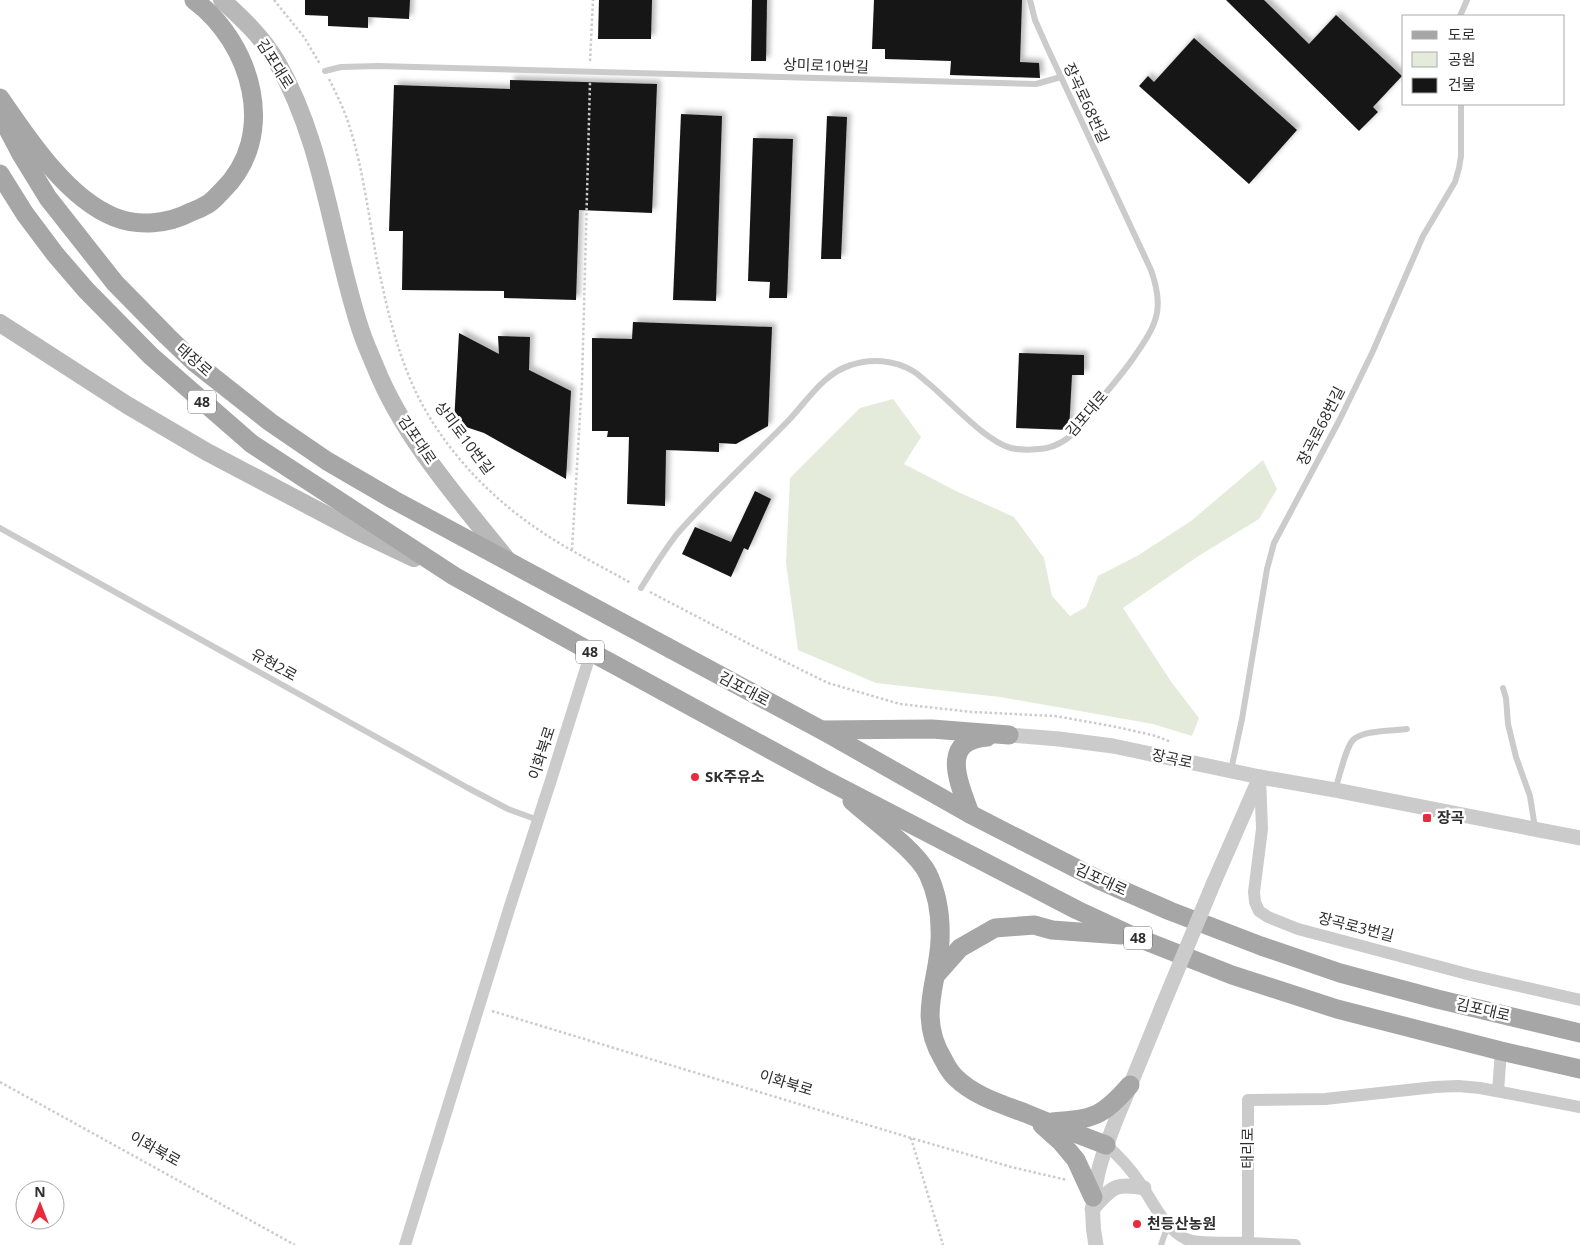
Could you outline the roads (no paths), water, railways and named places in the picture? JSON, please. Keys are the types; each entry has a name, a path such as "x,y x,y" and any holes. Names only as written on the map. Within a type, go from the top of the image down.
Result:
{"main road":[{"path":"0,98 24,133 55,172 86,200 114,217 138,223 162,222 182,217 209,203 233,180 247,157 253,130 254,104 245,65 232,40 205,8 194,0"},
{"name":"김포대로","path":"222,0 249,24 276,61 299,106 316,156 360,328 376,369 395,408 437,471 509,562 822,730 970,814 1099,880 1170,911 1261,946 1340,973 1437,999 1580,1033"},
{"name":"태장로","path":"0,114 21,154 48,198 79,239 115,284 194,362 270,422 327,461 394,500 509,562"},
{"name":"태장로","path":"0,174 25,214 55,254 86,290 151,356 252,444 454,576"},
{"path":"0,322 127,405 207,452 357,530 454,576"},
{"name":"48","path":"454,576 826,780 1077,910 1134,936 1232,975 1337,1009 1501,1051 1580,1068"},
{"path":"822,730 923,729 1009,735"},
{"path":"970,814 956,775 955,762 959,751 966,743 977,738 1009,735"},
{"path":"826,780 912,853 928,874 940,910 940,941 936,975 930,999 929,1018 939,1053 953,1076 968,1088 989,1099 1106,1145"},
{"path":"936,975 960,948 995,928 1034,925 1052,930 1134,936"},
{"path":"1040,1119 1075,1120 1094,1116 1113,1104 1130,1085"},
{"path":"1040,1119 1076,1160 1091,1196"}],"street":[{"name":"이화북로","path":"405,1245 590,652"},
{"name":"장곡로","path":"1009,735 1113,746 1260,777 1580,838"},
{"path":"1096,1245 1091,1196 1106,1145 1214,882 1260,777"},
{"name":"장곡로3번길","path":"1260,777 1262,828 1254,892 1255,902 1259,911 1268,917 1298,929 1471,975 1580,1000"},
{"path":"1498,1091 1501,1051"},
{"name":"태리로","path":"1248,1243 1248,1100 1325,1099 1458,1086 1498,1091 1580,1108"},
{"path":"1106,1145 1121,1158 1144,1188 1168,1225 1187,1240 1295,1245"},
{"path":"1091,1196 1128,1185 1144,1188"}],"lane":[{"name":"장곡로68번길","path":"1030,0 1035,20 1138,242"},
{"path":"1460,15 1467,0"},
{"name":"상미로10번길","path":"325,71 341,67 378,66 1036,84 1061,77"},
{"name":"장곡로68번길","path":"1231,771 1272,548 1344,410 1423,236 1455,182 1461,156 1461,105"},
{"name":"김포대로","path":"640,588 690,520 820,386 834,373 849,365 878,360 897,364 913,371 980,429 994,440 1010,448 1025,450 1042,449 1068,438 1086,419 1133,359 1151,332 1155,321 1158,298 1156,284 1138,242"},
{"name":"유현2로","path":"0,528 476,792 508,809 538,820"},
{"path":"1503,688 1508,724 1518,764 1530,796 1535,829"},
{"path":"1335,790 1348,748 1353,740 1368,734 1407,729"},
{"path":"1161,1245 1168,1225"}],"place":[{"name":"SK주유소","path":"695,777"},
{"name":"장곡","path":"1427,818"},
{"name":"천등산농원","path":"1137,1224"}]}
